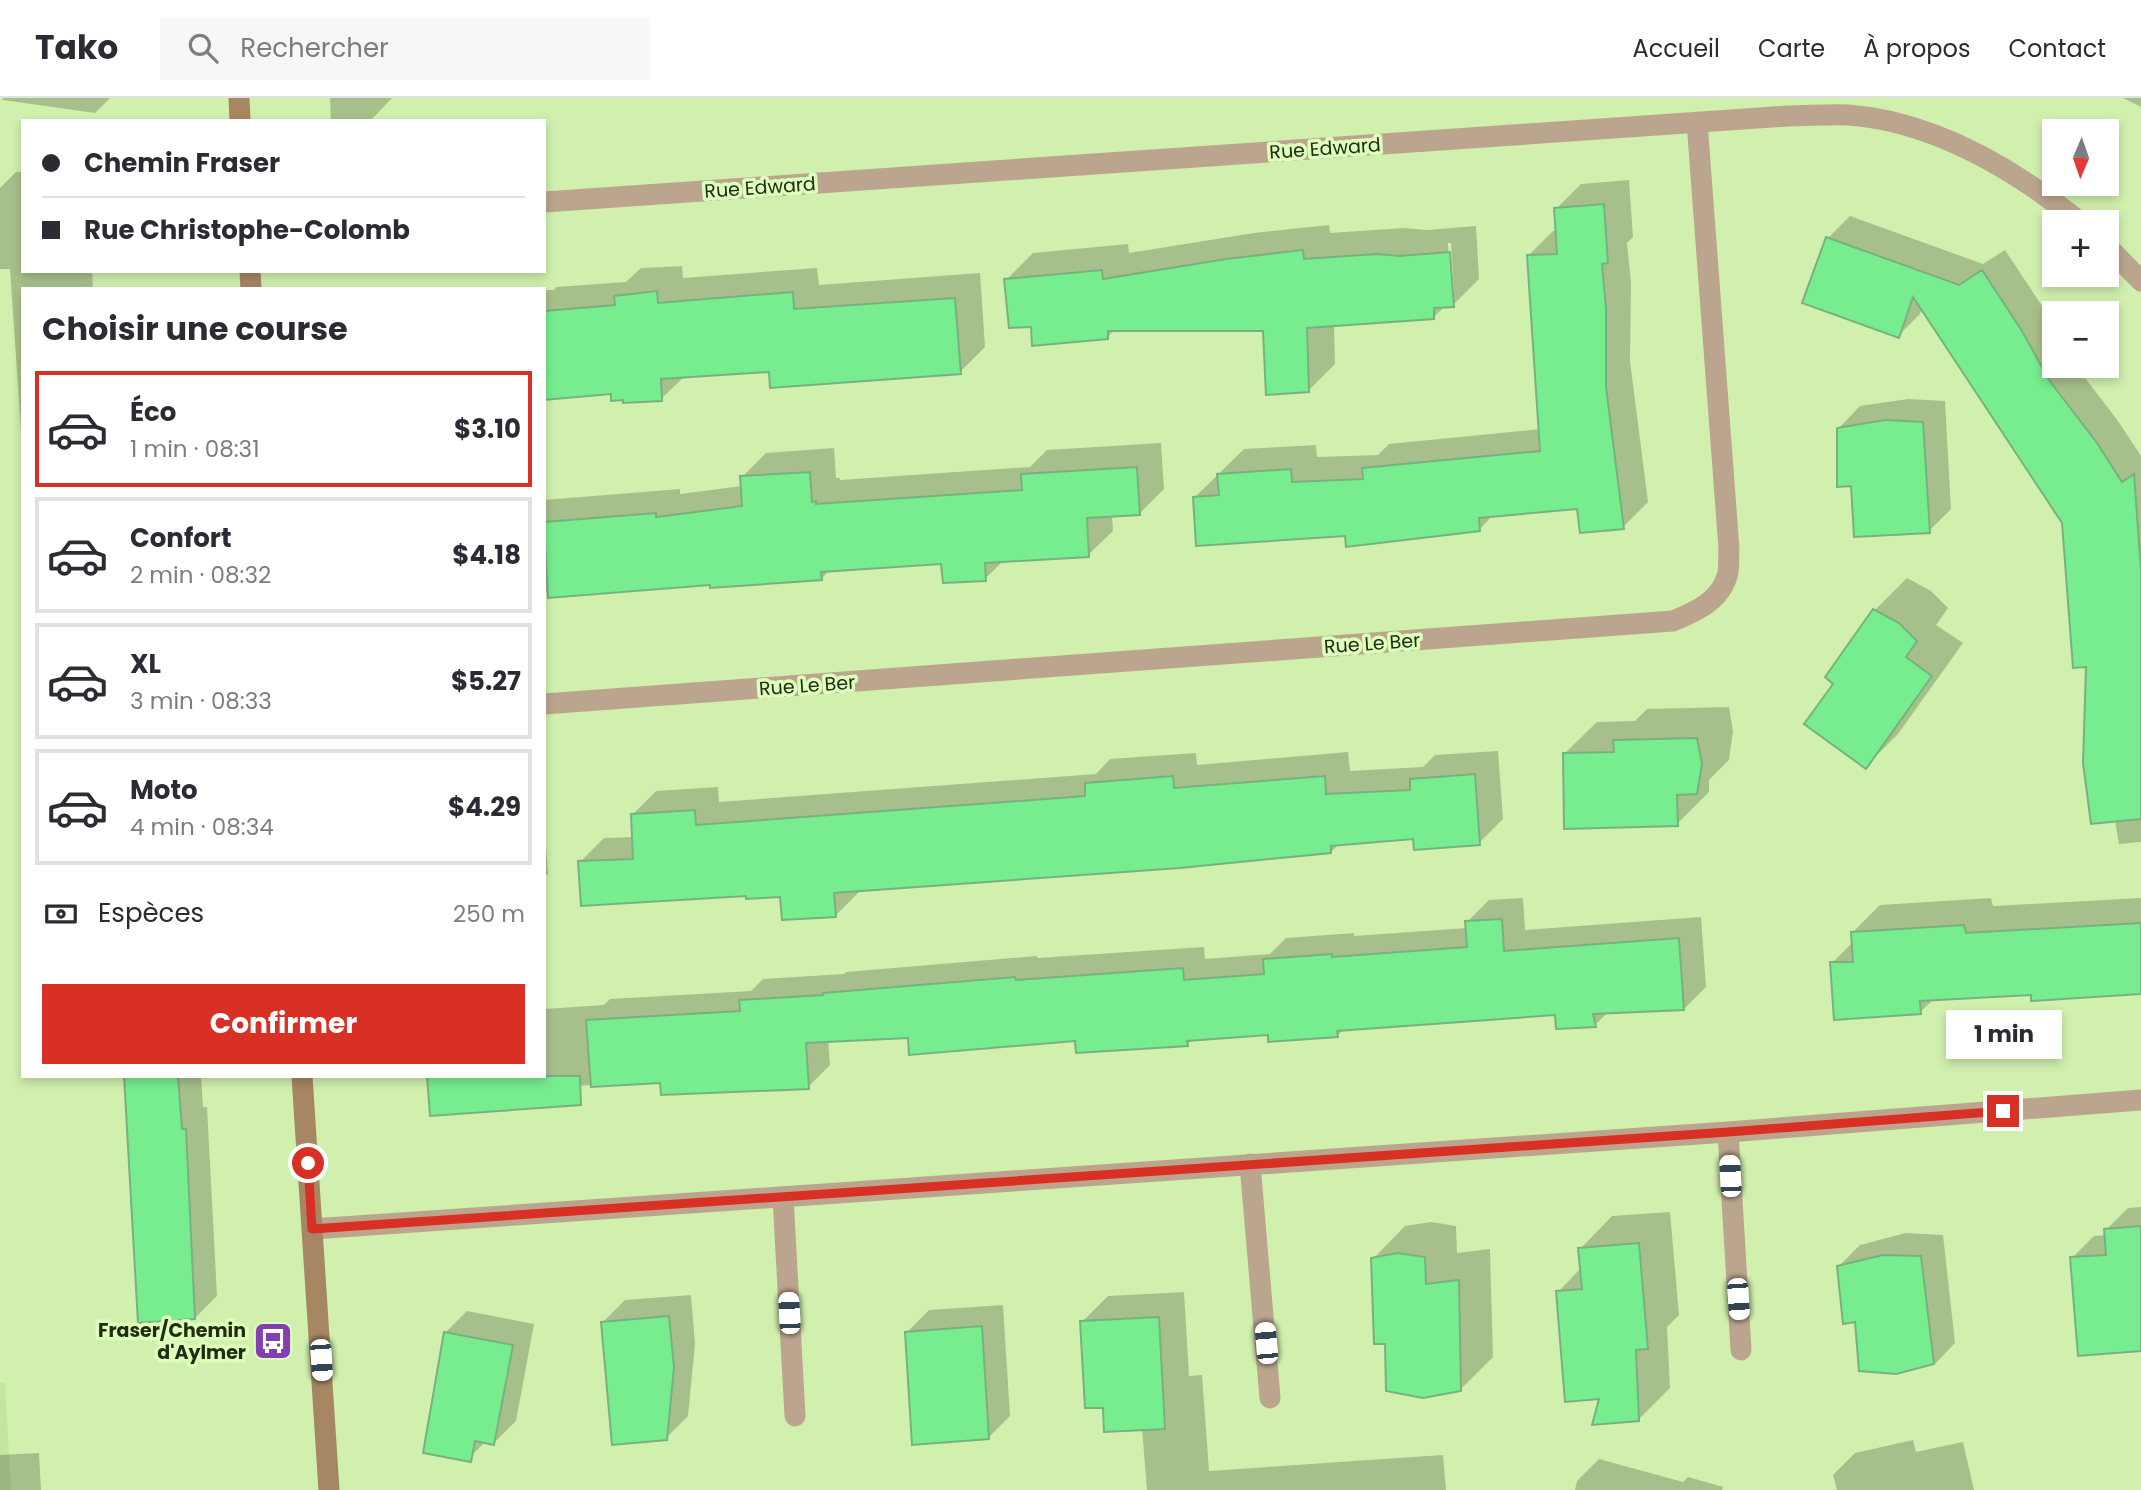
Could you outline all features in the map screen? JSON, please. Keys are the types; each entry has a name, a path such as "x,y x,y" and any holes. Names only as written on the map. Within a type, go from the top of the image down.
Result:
{"street":[{"path":"239,98 240,119"},
{"name":"Rue Edward","path":"546,202 1697,122 1849,115 1897,124 1949,140 2004,167 2065,210"},
{"name":"Rue Le Ber","path":"546,704 1673,621 1697,612 1717,596 1728,576 1729,549 1697,122"},
{"path":"2119,258 2141,281"},
{"path":"302,1078 329,1490"},
{"path":"312,1229 1728,1132 2141,1100"},
{"path":"1728,1132 1741,1350"},
{"path":"1250,1164 1270,1398"},
{"path":"783,1197 795,1416"}],"shaded area":[{"path":"0,1383 5,1383 11,1490 0,1490"}],"building":[{"path":"1604,204 1608,263 1602,264 1606,309 1606,387 1624,529 1580,533 1577,509 1479,518 1480,531 1346,547 1345,536 1196,546 1193,497 1219,495 1217,474 1291,469 1292,482 1363,479 1362,468 1540,451 1527,255 1557,254 1554,208"},
{"path":"1826,237 1959,285 1982,270 2022,331 2042,367 2042,378 2048,378 2097,443 2122,482 2134,474 2141,570 2141,819 2091,824 2083,763 2086,667 2073,668 2062,523 1913,297 1899,338 1802,303"},
{"path":"1303,250 1304,259 1450,252 1454,307 1434,308 1434,319 1307,328 1309,392 1266,395 1263,331 1108,331 1108,339 1032,346 1031,327 1009,328 1004,279 1102,270 1103,279 1226,259"},
{"path":"657,291 658,303 793,292 794,309 955,298 961,374 770,388 769,372 661,379 662,401 623,403 623,400 611,401 611,394 546,400 546,311 615,305 614,296"},
{"path":"1885,420 1923,422 1930,533 1854,537 1851,486 1837,487 1837,428"},
{"path":"1137,467 1140,515 1087,518 1089,557 985,563 986,581 943,583 941,564 821,572 822,580 710,588 710,585 548,598 546,522 656,513 656,517 742,506 740,476 810,472 812,502 816,501 816,504 1022,490 1021,474"},
{"path":"1873,609 1899,623 1917,641 1906,657 1932,676 1866,769 1804,724 1833,684 1825,677"},
{"path":"1697,738 1702,764 1697,794 1677,795 1678,826 1564,829 1563,753 1614,752 1613,740"},
{"path":"1475,774 1480,845 1414,850 1413,839 1331,846 1331,853 1180,868 834,893 836,917 782,920 780,897 746,899 746,896 581,906 578,861 633,859 631,814 695,810 696,825 1085,796 1085,783 1173,776 1174,788 1325,776 1326,794 1410,790 1410,779"},
{"path":"1502,919 1504,951 1679,938 1684,1010 1593,1014 1596,1027 1556,1029 1555,1015 1337,1031 1338,1037 1268,1042 1268,1035 1187,1041 1188,1046 1076,1053 1075,1041 909,1055 908,1038 806,1043 809,1089 661,1095 660,1083 591,1087 586,1020 740,1011 739,1000 1015,977 1016,980 1183,968 1184,980 1264,974 1263,959 1467,947 1465,921"},
{"path":"2141,923 2141,994 2031,1001 2031,995 1920,1001 1921,1014 1834,1020 1830,962 1853,962 1851,932 1964,925 1966,933"},
{"path":"580,1076 581,1105 430,1116 427,1078"},
{"path":"124,1078 178,1078 182,1129 186,1129 195,1319 138,1323"},
{"path":"2141,1226 2141,1351 2078,1356 2070,1257 2106,1255 2104,1229"},
{"path":"1639,1243 1648,1349 1636,1350 1639,1421 1592,1425 1599,1399 1565,1402 1556,1291 1582,1289 1578,1248"},
{"path":"1397,1253 1425,1257 1426,1284 1459,1280 1461,1391 1423,1398 1386,1391 1385,1344 1374,1344 1371,1258"},
{"path":"1883,1255 1921,1256 1934,1364 1896,1374 1859,1371 1855,1322 1843,1324 1837,1266"},
{"path":"669,1316 674,1367 667,1440 612,1445 601,1322"},
{"path":"1159,1317 1165,1429 1104,1432 1103,1408 1085,1408 1080,1321"},
{"path":"982,1326 989,1439 912,1445 905,1332"},
{"path":"444,1332 513,1345 494,1445 475,1441 471,1462 423,1453"}],"place":[{"name":"Fraser/Chemin d'Aylmer","path":"273,1341"}],"route":[{"path":"308,1163 312,1229 2003,1111"}]}
